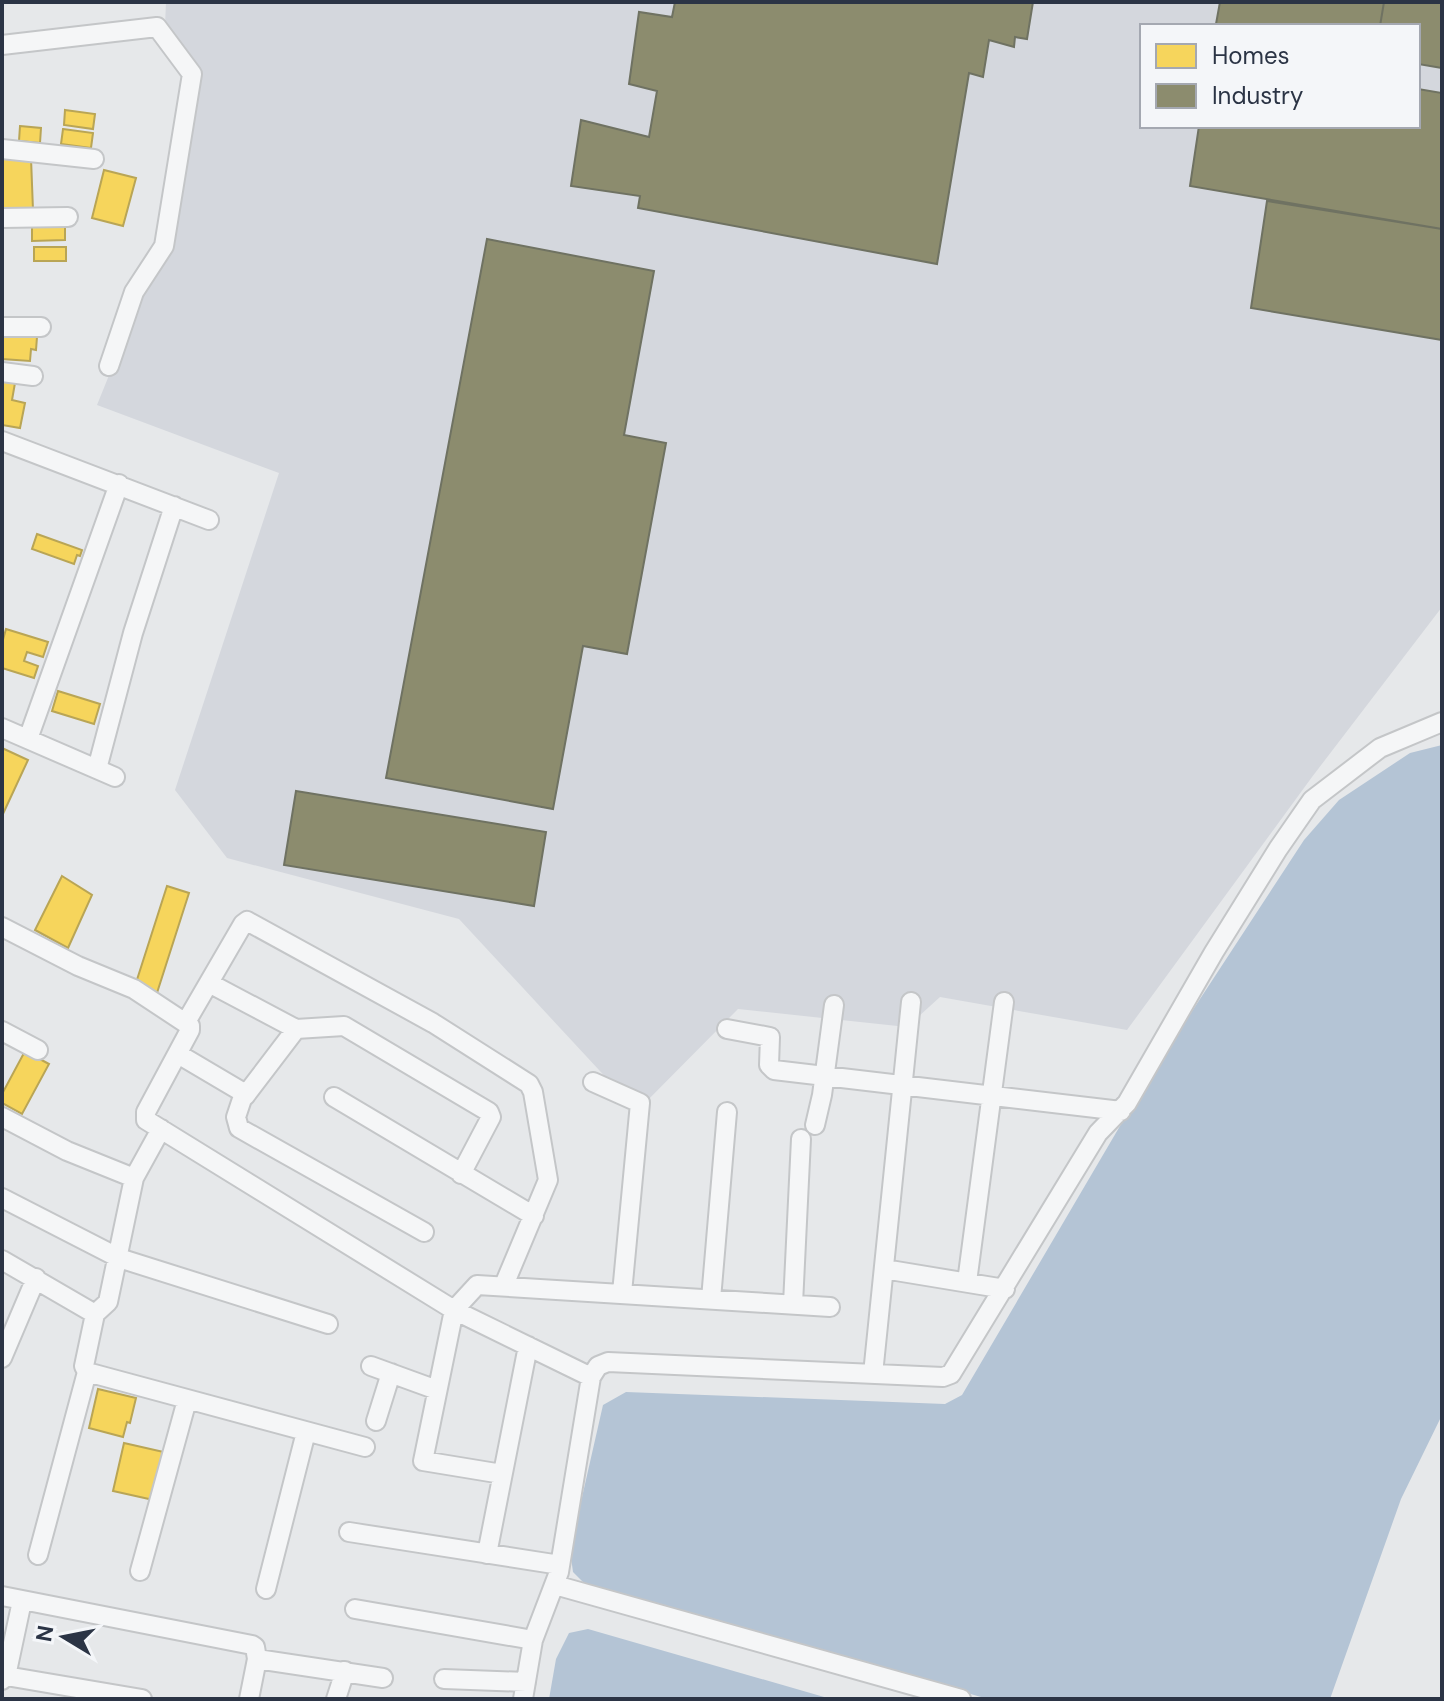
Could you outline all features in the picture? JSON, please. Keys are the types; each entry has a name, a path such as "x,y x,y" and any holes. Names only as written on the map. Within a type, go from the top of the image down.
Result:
{"street":[{"path":"2,45 157,27 192,74 164,246 134,292 109,366"},
{"path":"2,149 94,159"},
{"path":"2,218 68,217"},
{"path":"2,327 41,327"},
{"path":"2,372 33,376"},
{"path":"2,441 209,520"},
{"path":"28,739 119,484"},
{"path":"97,769 133,633 174,506"},
{"path":"444,1679 525,1690 533,1640 560,1565 591,1377 598,1366 608,1362 943,1377 951,1374 1098,1133 1121,1111 1214,952 1312,800 1380,748 1442,722"},
{"path":"2,728 115,777"},
{"path":"186,1022 243,924 251,922 433,1023 529,1084 548,1174 546,1187 504,1285"},
{"path":"2,927 78,966 134,989 190,1026 144,1117 454,1310 591,1377"},
{"path":"209,983 296,1029 344,1026 489,1112 491,1117 461,1174"},
{"path":"873,1374 911,1002"},
{"path":"967,1282 1004,1002"},
{"path":"815,1125 834,1005"},
{"path":"296,1029 238,1106 236,1117 239,1128 424,1232"},
{"path":"727,1029 770,1037 770,1068 1121,1111"},
{"path":"2,1031 38,1050"},
{"path":"178,1054 242,1091 245,1096"},
{"path":"593,1082 640,1103 622,1293"},
{"path":"334,1097 534,1216"},
{"path":"711,1299 727,1112"},
{"path":"2,1117 67,1151 134,1178"},
{"path":"38,1555 87,1372 84,1366 95,1314 108,1302 134,1178 161,1129"},
{"path":"793,1304 801,1139"},
{"path":"2,1198 119,1258 328,1324"},
{"path":"2,1260 95,1314"},
{"path":"884,1269 1005,1289"},
{"path":"2,1358 36,1278"},
{"path":"502,1474 423,1461 454,1310 477,1285 830,1307"},
{"path":"487,1554 528,1346"},
{"path":"371,1366 437,1390"},
{"path":"87,1372 365,1447"},
{"path":"376,1421 391,1373"},
{"path":"140,1571 187,1400"},
{"path":"266,1589 306,1432"},
{"path":"349,1532 560,1565"},
{"path":"555,1585 961,1699"},
{"path":"2,1596 252,1645 257,1659 249,1699"},
{"path":"22,1601 4,1678 142,1699"},
{"path":"355,1609 533,1640"},
{"path":"257,1659 383,1678"},
{"path":"336,1699 345,1671"}],"shaded area":[{"path":"166,2 1442,2 1442,607 1312,777 1127,1030 940,997 907,1027 738,1009 637,1111 459,919 227,858 175,790 279,473 97,405 173,217 189,94 165,26"}],"water":[{"path":"1442,745 1442,1415 1401,1499 1330,1699 988,1699 584,1583 573,1572 570,1550 603,1405 626,1392 945,1404 962,1395 1147,1080 1304,840 1339,800 1410,753"},
{"path":"588,1629 831,1699 549,1699 556,1659 569,1633"}],"building: Homes":[{"path":"65,110 95,114 93,129 64,125"},
{"path":"20,126 41,128 40,143 19,141"},
{"path":"63,129 93,133 91,148 61,144"},
{"path":"2,156 31,158 33,210 2,212"},
{"path":"104,170 136,178 123,226 92,218"},
{"path":"32,226 65,226 65,240 32,241"},
{"path":"34,247 66,247 66,261 34,261"},
{"path":"2,335 37,337 36,350 31,349 30,361 2,359"},
{"path":"2,380 15,383 12,400 25,403 20,428 2,425"},
{"path":"37,534 82,550 80,556 77,555 74,564 32,549"},
{"path":"6,629 48,642 43,657 27,652 24,661 38,666 34,678 2,668 2,643"},
{"path":"58,691 100,704 94,724 52,711"},
{"path":"2,748 28,760 2,816"},
{"path":"62,876 92,895 68,948 35,930"},
{"path":"167,886 189,893 156,996 134,989"},
{"path":"25,1051 49,1064 22,1114 2,1103 2,1094"},
{"path":"98,1389 136,1398 123,1437 89,1428"},
{"path":"124,1443 168,1453 158,1501 113,1491"}],"building: Industry":[{"path":"675,2 1033,2 1027,39 1015,37 1014,47 989,40 983,77 969,73 937,264 638,208 640,196 571,186 581,120 649,137 657,91 629,84 639,12 672,17"},
{"path":"1220,2 1384,2 1380,24 1216,24"},
{"path":"1384,2 1442,2 1442,68 1420,64 1420,24 1380,24"},
{"path":"1420,89 1442,93 1442,229 1190,186 1199,128 1420,128"},
{"path":"1267,201 1442,229 1442,340 1251,308"},
{"path":"487,239 654,271 624,435 666,443 627,654 583,646 553,809 386,778"},
{"path":"296,791 546,832 534,906 284,865"}]}
